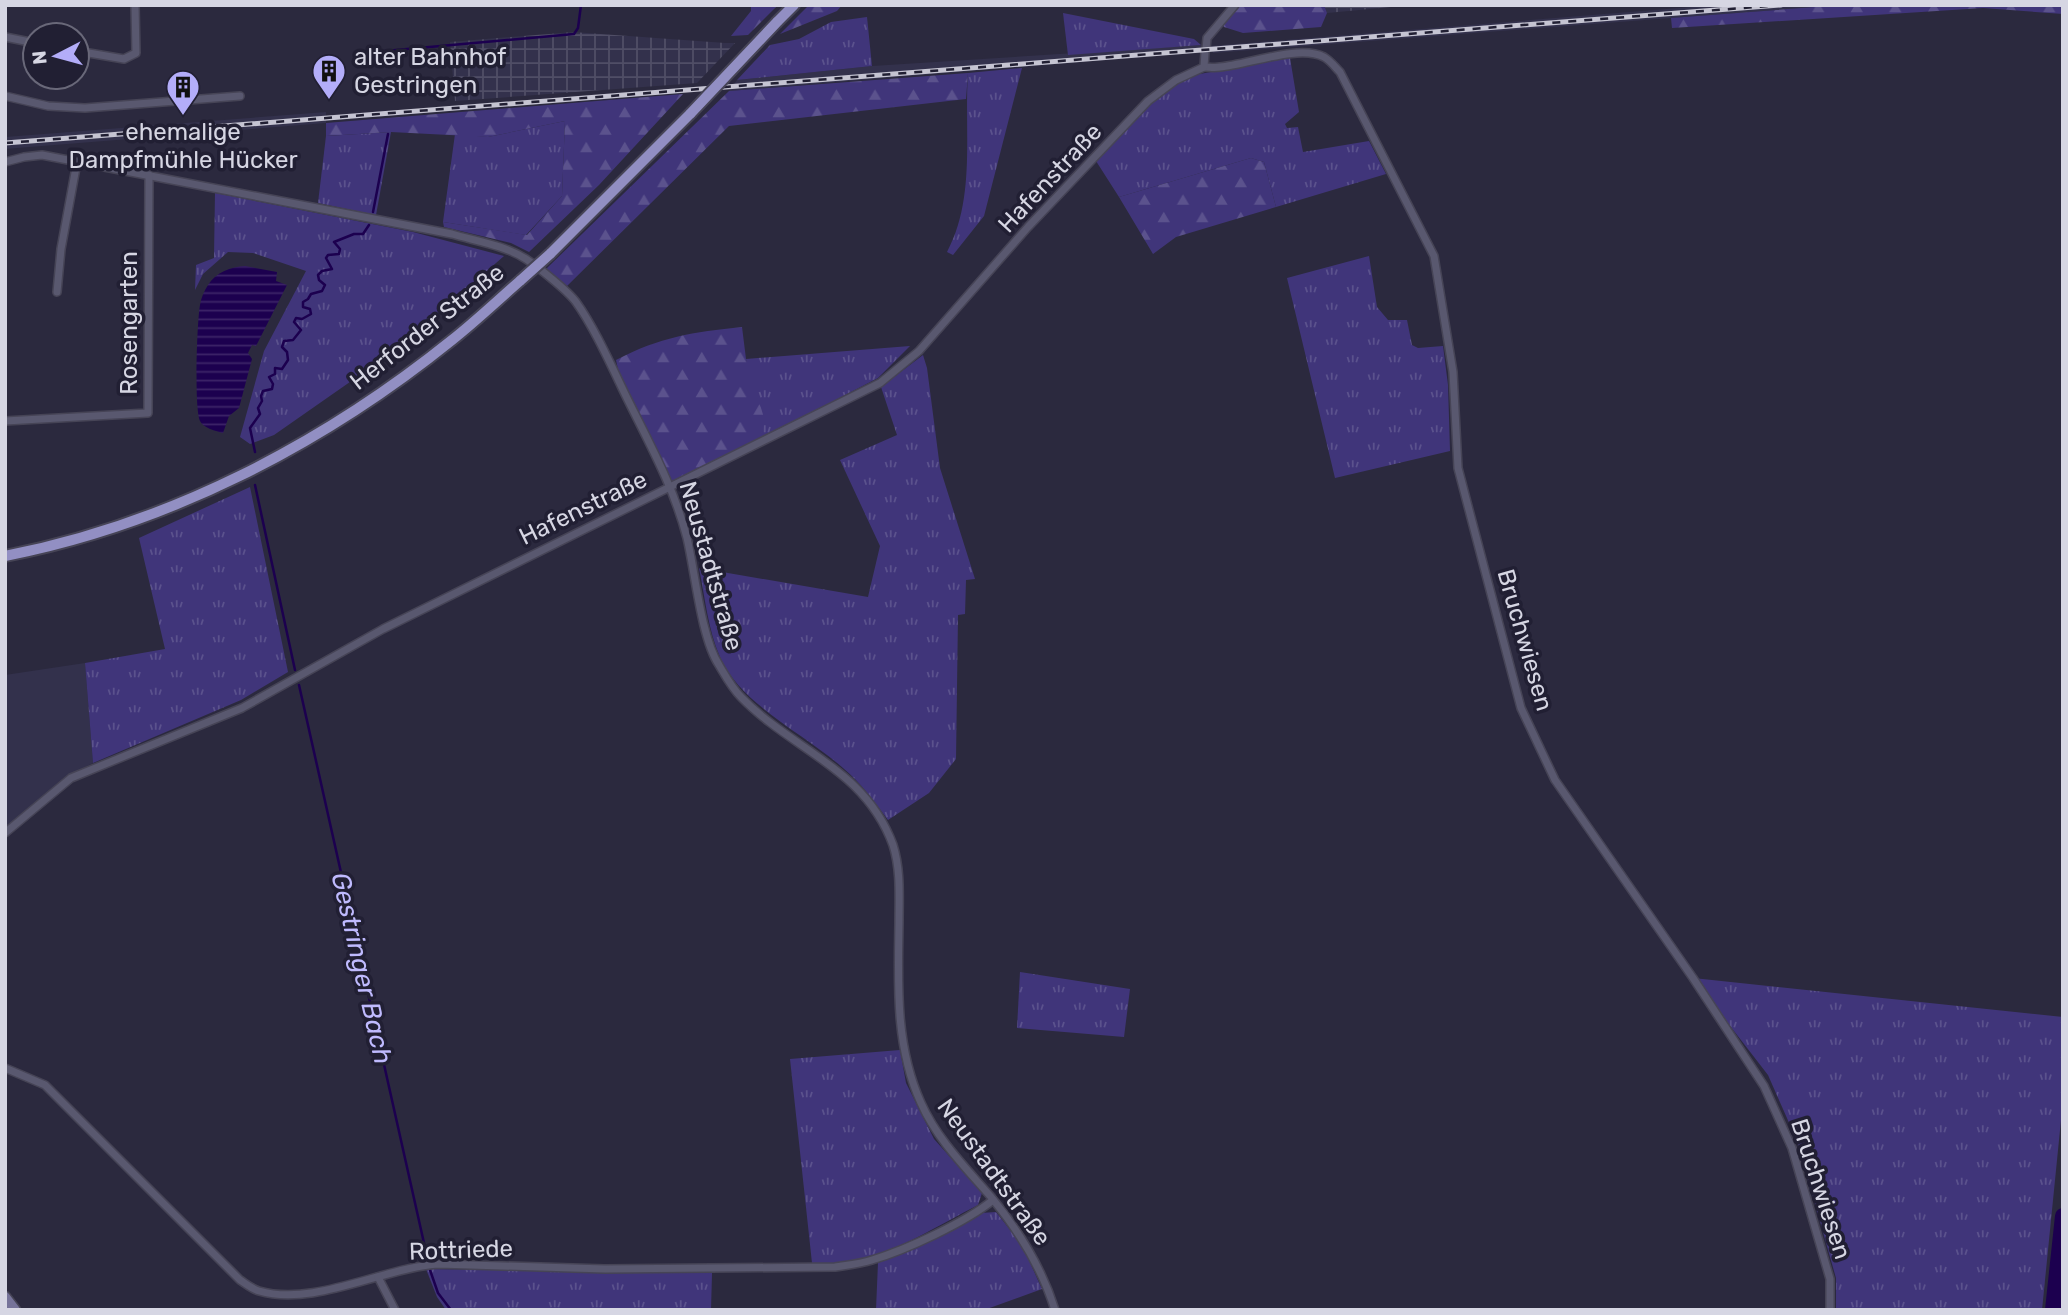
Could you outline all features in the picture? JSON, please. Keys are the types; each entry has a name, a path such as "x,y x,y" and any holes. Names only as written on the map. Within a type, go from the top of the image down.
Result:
{"main road":[{"name":"Herforder Straße","path":"5,555 29,551 121,524 209,490 274,459 329,427 388,387 452,340 550,254 794,5"},
{"path":"5,1297 15,1310"}],"street":[{"path":"91,53 124,59 136,52 135,5"},
{"path":"1204,66 1207,38 1235,5"},
{"name":"Bruchwiesen","path":"1204,66 1220,68 1294,54 1313,54 1331,62 1340,72 1434,256 1453,372 1458,468 1521,708 1555,780 1693,978 1764,1086 1792,1149 1830,1279 1830,1310"},
{"name":"Hafenstraße","path":"5,833 71,778 242,708 383,629 880,383 919,351 1028,227 1149,101 1175,80 1204,66"},
{"path":"5,96 48,106 85,108 240,96"},
{"name":"Neustadtstraße","path":"5,162 42,155 452,233 508,250 527,260 575,300 670,486 687,536 715,660 739,695 765,718 840,771 863,794 887,829 899,874 899,1012 910,1077 922,1107 947,1147 1025,1242 1041,1272 1055,1310"},
{"path":"57,292 61,249 77,162"},
{"name":"Rosengarten","path":"5,421 148,413 149,175"},
{"name":"Rottriede","path":"5,1068 45,1085 240,1280 258,1291 284,1294 323,1291 416,1266 439,1264 616,1269 835,1267 876,1259 926,1238 993,1200"},
{"path":"378,1277 395,1310"}],"shaded area":[{"path":"1324,5 1412,5 1327,13"},
{"path":"1716,5 1841,5 1213,53 1211,46"},
{"path":"573,32 735,43 697,83 455,101 450,42"},
{"path":"1201,45 1201,52 729,91 737,80 872,66"},
{"path":"326,112 326,123 5,149 5,137"},
{"path":"245,266 277,272 276,281 287,285 256,346 252,345 248,353 252,359 239,408 229,416 223,433 204,426 198,413 200,305 211,280 229,269"},
{"path":"85,663 93,763 68,776 5,829 5,675"}],"green space":[{"path":"751,5 778,5 748,35 731,36 751,11"},
{"path":"809,5 842,5 837,11 780,34"},
{"path":"1231,5 1324,5 1327,13 1321,27 1243,33 1224,27 1219,17"},
{"path":"1841,5 2063,5 2063,14 1983,8 1672,28 1671,18"},
{"path":"1063,13 1194,39 1201,45 1068,55"},
{"path":"867,17 872,66 737,80 770,45 799,39 831,22"},
{"path":"1290,58 1299,112 1285,124 1287,128 1298,127 1303,152 1369,141 1386,174 1276,207 1264,162 1251,158 1119,197 1096,161 1152,102 1178,82 1194,75"},
{"path":"1022,68 984,216 953,255 947,252 962,210 967,164 968,73"},
{"path":"968,73 966,99 729,126 566,287 546,269 729,91"},
{"path":"683,94 599,185 529,252 511,243 444,227 443,222 527,235 562,196 565,121 488,137 391,132 326,136 326,123"},
{"path":"565,121 562,196 526,235 443,222 455,134 488,137"},
{"path":"391,132 376,215 318,203 326,136"},
{"path":"1251,158 1264,162 1276,207 1176,237 1153,254 1119,197"},
{"path":"215,193 413,232 504,256 400,347 274,435 250,444 240,437 264,351 306,271 253,253 228,252 203,274 195,290 196,265 214,258"},
{"path":"1369,256 1377,307 1388,320 1407,320 1412,345 1418,348 1443,346 1448,385 1450,451 1335,478 1287,278"},
{"path":"742,327 746,359 765,421 760,439 671,484 619,374 616,360 647,346 677,337"},
{"path":"910,346 878,378 760,439 746,359"},
{"path":"923,355 940,468 975,579 966,580 965,614 958,615 956,759 929,793 888,820 850,774 758,704 730,674 712,636 699,568 868,597 880,546 840,460 897,435 881,387"},
{"path":"250,487 288,672 241,700 93,763 85,663 165,649 139,538"},
{"path":"1020,972 1130,989 1124,1037 1017,1028"},
{"path":"1693,978 2063,1017 2063,1100 2042,1310 1836,1310 1836,1278 1798,1143 1768,1075"},
{"path":"900,1050 906,1083 934,1139 982,1193 978,1205 916,1238 866,1259 845,1264 812,1263 790,1059"},
{"path":"996,1212 1022,1245 1042,1289 984,1310 876,1310 878,1263 932,1240 981,1213"},
{"path":"426,1269 712,1273 711,1310 446,1310 437,1297"}],"waterway":[{"path":"385,51 574,34 578,28 581,5"},
{"name":"Gestringer Bach","path":"373,212 388,134"},
{"name":"Gestringer Bach","path":"255,452 250,428 260,414 258,408 263,391 272,389 273,384 269,377 275,374 275,368 282,369 288,360 287,352 282,347 284,341 293,340 301,330 294,322 296,318 302,319 311,314 310,309 303,307 303,302 311,294 322,291 325,285 318,275 322,271 332,269 326,258 328,255 339,254 340,249 334,242 354,234 363,234 369,225"},
{"name":"Gestringer Bach","path":"255,485 295,670"},
{"name":"Gestringer Bach","path":"299,685 426,1252"},
{"path":"2053,1310 2063,1216"},
{"name":"Gestringer Bach","path":"430,1270 438,1293 451,1310"}],"railway":[{"path":"5,143 1781,5"}],"place":[{"name":"alter Bahnhof Gestringen","path":"329,101"},
{"name":"ehemalige Dampfmühle Hücker","path":"183,117"}]}
